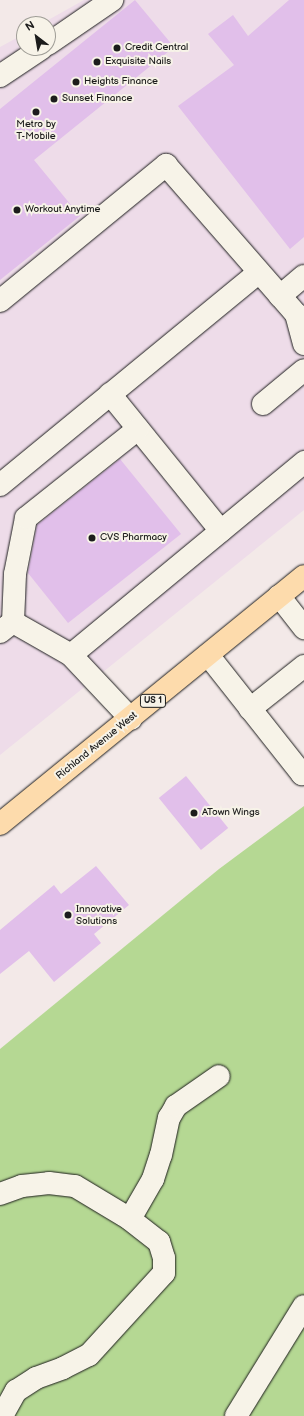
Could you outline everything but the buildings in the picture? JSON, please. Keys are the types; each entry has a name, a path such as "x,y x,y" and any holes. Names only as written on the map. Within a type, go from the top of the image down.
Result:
{"main road":[{"name":"Richland Avenue West","path":"0,824 304,576"}],"lane":[{"path":"56,38 112,0"},
{"path":"0,76 30,56"},
{"path":"0,301 166,165 300,317 304,344"},
{"path":"0,485 259,272"},
{"path":"280,296 304,276"},
{"path":"263,404 304,370"},
{"path":"110,394 221,531"},
{"path":"131,718 71,655 6,627 26,518 138,429"},
{"path":"71,655 304,462"},
{"path":"279,596 304,628"},
{"path":"208,655 302,774 304,772"},
{"path":"250,709 304,666"},
{"path":"130,1219 153,1178 162,1155 169,1118 176,1106 219,1076"},
{"path":"0,1194 22,1186 49,1183 74,1186 130,1219 159,1242 164,1258 164,1273 88,1355 63,1368 36,1378 16,1391 2,1416"},
{"path":"236,1416 304,1306"}],"shaded area":[{"path":"84,0 304,0 304,510 0,755 0,47 16,38 16,56 56,56 55,16"}],"green space":[{"path":"304,806 304,1416 0,1416 0,1049 219,869"}],"place":[{"name":"Credit Central","path":"117,48"},
{"name":"Exquisite Nails","path":"97,62"},
{"name":"Heights Finance","path":"76,82"},
{"name":"Sunset Finance","path":"54,99"},
{"name":"Metro by T-Mobile","path":"36,112"},
{"name":"Workout Anytime","path":"17,210"},
{"name":"CVS Pharmacy","path":"92,538"},
{"name":"ATown Wings","path":"194,813"},
{"name":"Innovative Solutions","path":"68,915"}]}
